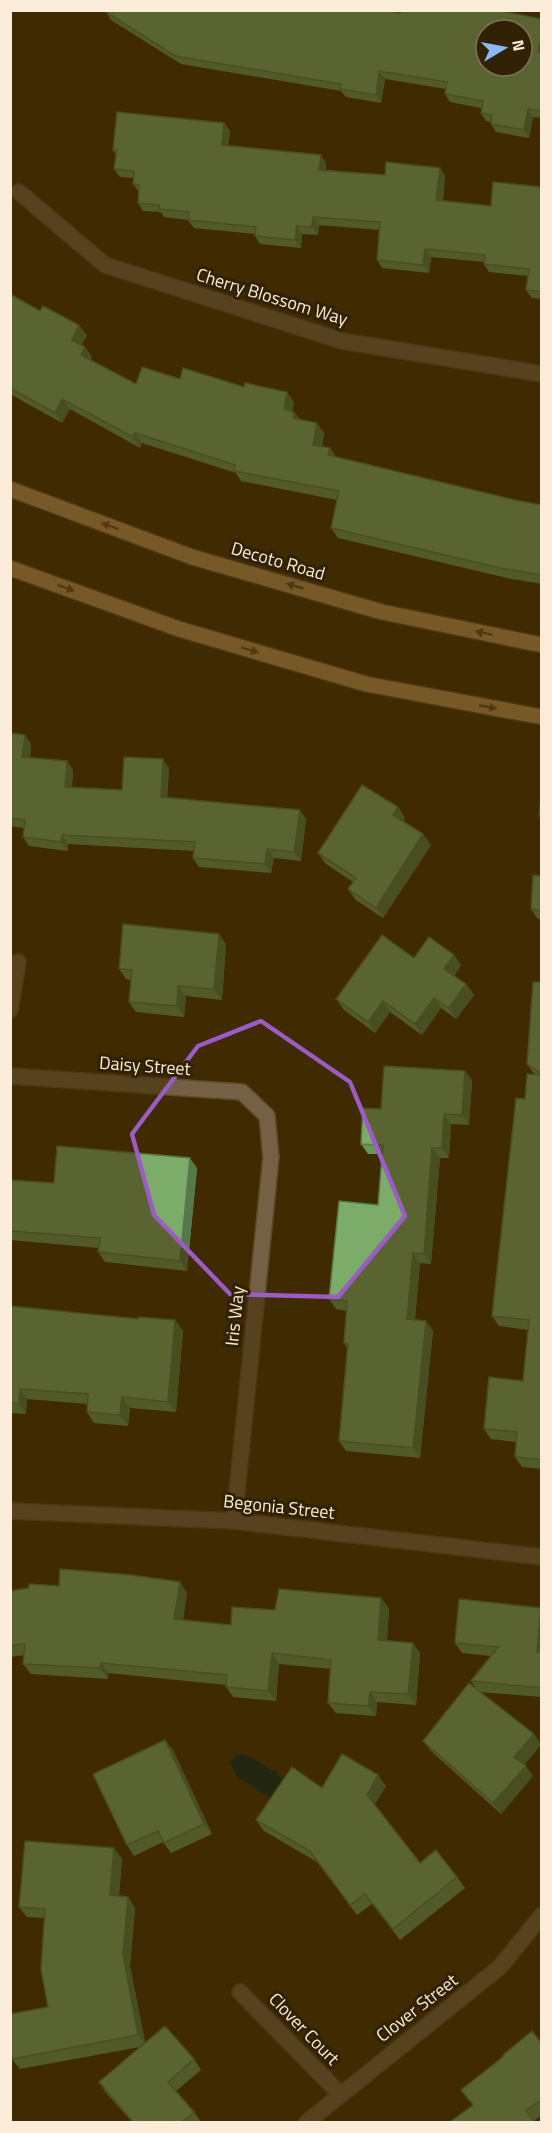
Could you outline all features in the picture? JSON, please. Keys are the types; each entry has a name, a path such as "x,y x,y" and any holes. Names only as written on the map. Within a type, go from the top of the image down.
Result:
{"main road":[{"name":"Decoto Road","path":"10,489 192,557 382,612 542,645"},
{"path":"10,568 178,628 366,684 542,717"}],"street":[{"name":"Cherry Blossom Way","path":"19,192 105,265 342,340 542,374"},
{"path":"10,1010 18,962"},
{"name":"Daisy Street","path":"10,1076 242,1092 267,1116"},
{"name":"Iris Way","path":"234,1521 271,1157 267,1116"},
{"name":"Begonia Street","path":"10,1511 234,1521 542,1557"},
{"name":"Clover Street","path":"307,2122 500,1966 542,1915"},
{"name":"Clover Court","path":"240,1992 340,2094"}],"highlighted area":[{"path":"261,1021 350,1082 405,1216 338,1297 230,1294 154,1215 132,1134 198,1046"}],"water":[{"path":"237,1755 252,1758 277,1772 283,1782 271,1798 236,1776 230,1762"}],"building":[{"path":"107,10 386,10 400,13 400,10 497,10 542,19 542,35 538,52 542,52 542,111 528,109 524,130 491,124 492,115 481,113 483,101 445,94 447,82 379,71 376,95 340,89 341,84 175,56 106,12"},
{"path":"117,112 224,123 222,145 321,155 319,170 385,175 386,162 440,168 436,200 491,206 493,182 542,187 542,292 526,290 529,269 484,264 485,255 425,249 423,265 377,260 380,222 313,217 312,227 297,226 295,240 255,236 256,227 188,220 189,212 159,209 159,205 138,203 139,185 133,184 134,171 114,169 117,150 113,150"},
{"path":"10,294 40,311 43,306 79,325 72,340 85,347 81,355 136,384 142,367 180,379 183,368 244,387 245,383 287,392 284,409 294,412 293,418 317,423 313,445 330,448 328,455 542,505 542,575 500,568 331,528 339,491 234,471 235,465 135,433 133,437 62,399 55,413 10,388"},
{"path":"10,733 25,735 22,757 67,761 65,787 122,790 124,757 163,759 161,797 300,810 294,852 267,849 265,864 193,858 195,842 62,835 61,842 23,837 25,820 10,818"},
{"path":"362,785 398,807 393,815 423,834 376,908 348,889 356,878 318,853"},
{"path":"542,788 542,816 539,816"},
{"path":"533,875 542,876 542,911 531,909"},
{"path":"123,924 219,934 214,989 178,986 177,1006 129,1002 132,970 119,969"},
{"path":"382,935 414,958 429,937 454,955 444,969 466,984 449,1008 434,998 415,1024 383,1001 368,1022 336,999"},
{"path":"533,982 542,982 542,1074 527,1064"},
{"path":"384,1066 465,1071 462,1115 444,1114 442,1148 432,1148 424,1254 413,1253 407,1319 426,1321 413,1448 339,1441 348,1344 344,1343 347,1301 329,1299 339,1201 378,1205 383,1145 361,1144 363,1108 381,1109"},
{"path":"527,1074 542,1075 542,1460 515,1457 517,1432 484,1429 489,1377 523,1381 529,1320 492,1316 516,1098 525,1099"},
{"path":"57,1146 190,1158 180,1261 98,1252 100,1238 10,1231 10,1180 54,1183"},
{"path":"10,1306 138,1319 138,1317 175,1320 168,1402 122,1397 120,1415 87,1412 88,1394 20,1389 19,1404 10,1403"},
{"path":"60,1569 180,1582 174,1619 231,1625 232,1607 275,1610 279,1589 381,1598 378,1640 413,1643 408,1694 370,1692 368,1706 328,1703 331,1660 272,1653 268,1691 226,1687 227,1675 101,1663 100,1668 23,1664 25,1644 10,1645 10,1591 29,1588 29,1584 59,1586"},
{"path":"459,1599 541,1608 537,1652 542,1652 542,1688 471,1681 498,1647 455,1643"},
{"path":"469,1683 534,1734 514,1757 526,1766 493,1803 423,1741"},
{"path":"165,1740 204,1824 164,1843 158,1831 127,1845 93,1774"},
{"path":"342,1754 378,1775 367,1795 420,1863 436,1850 457,1877 393,1929 365,1894 350,1905 310,1851 256,1820 292,1767 322,1788"},
{"path":"25,1841 114,1848 110,1895 128,1897 123,1955 138,2035 12,2059 10,2014 48,2007 41,1969 45,1909 19,1907"},
{"path":"165,2026 194,2059 168,2082 194,2112 182,2122 133,2122 99,2082"},
{"path":"532,2031 542,2044 542,2099 526,2111 535,2122 450,2122 473,2105 461,2090"}]}
